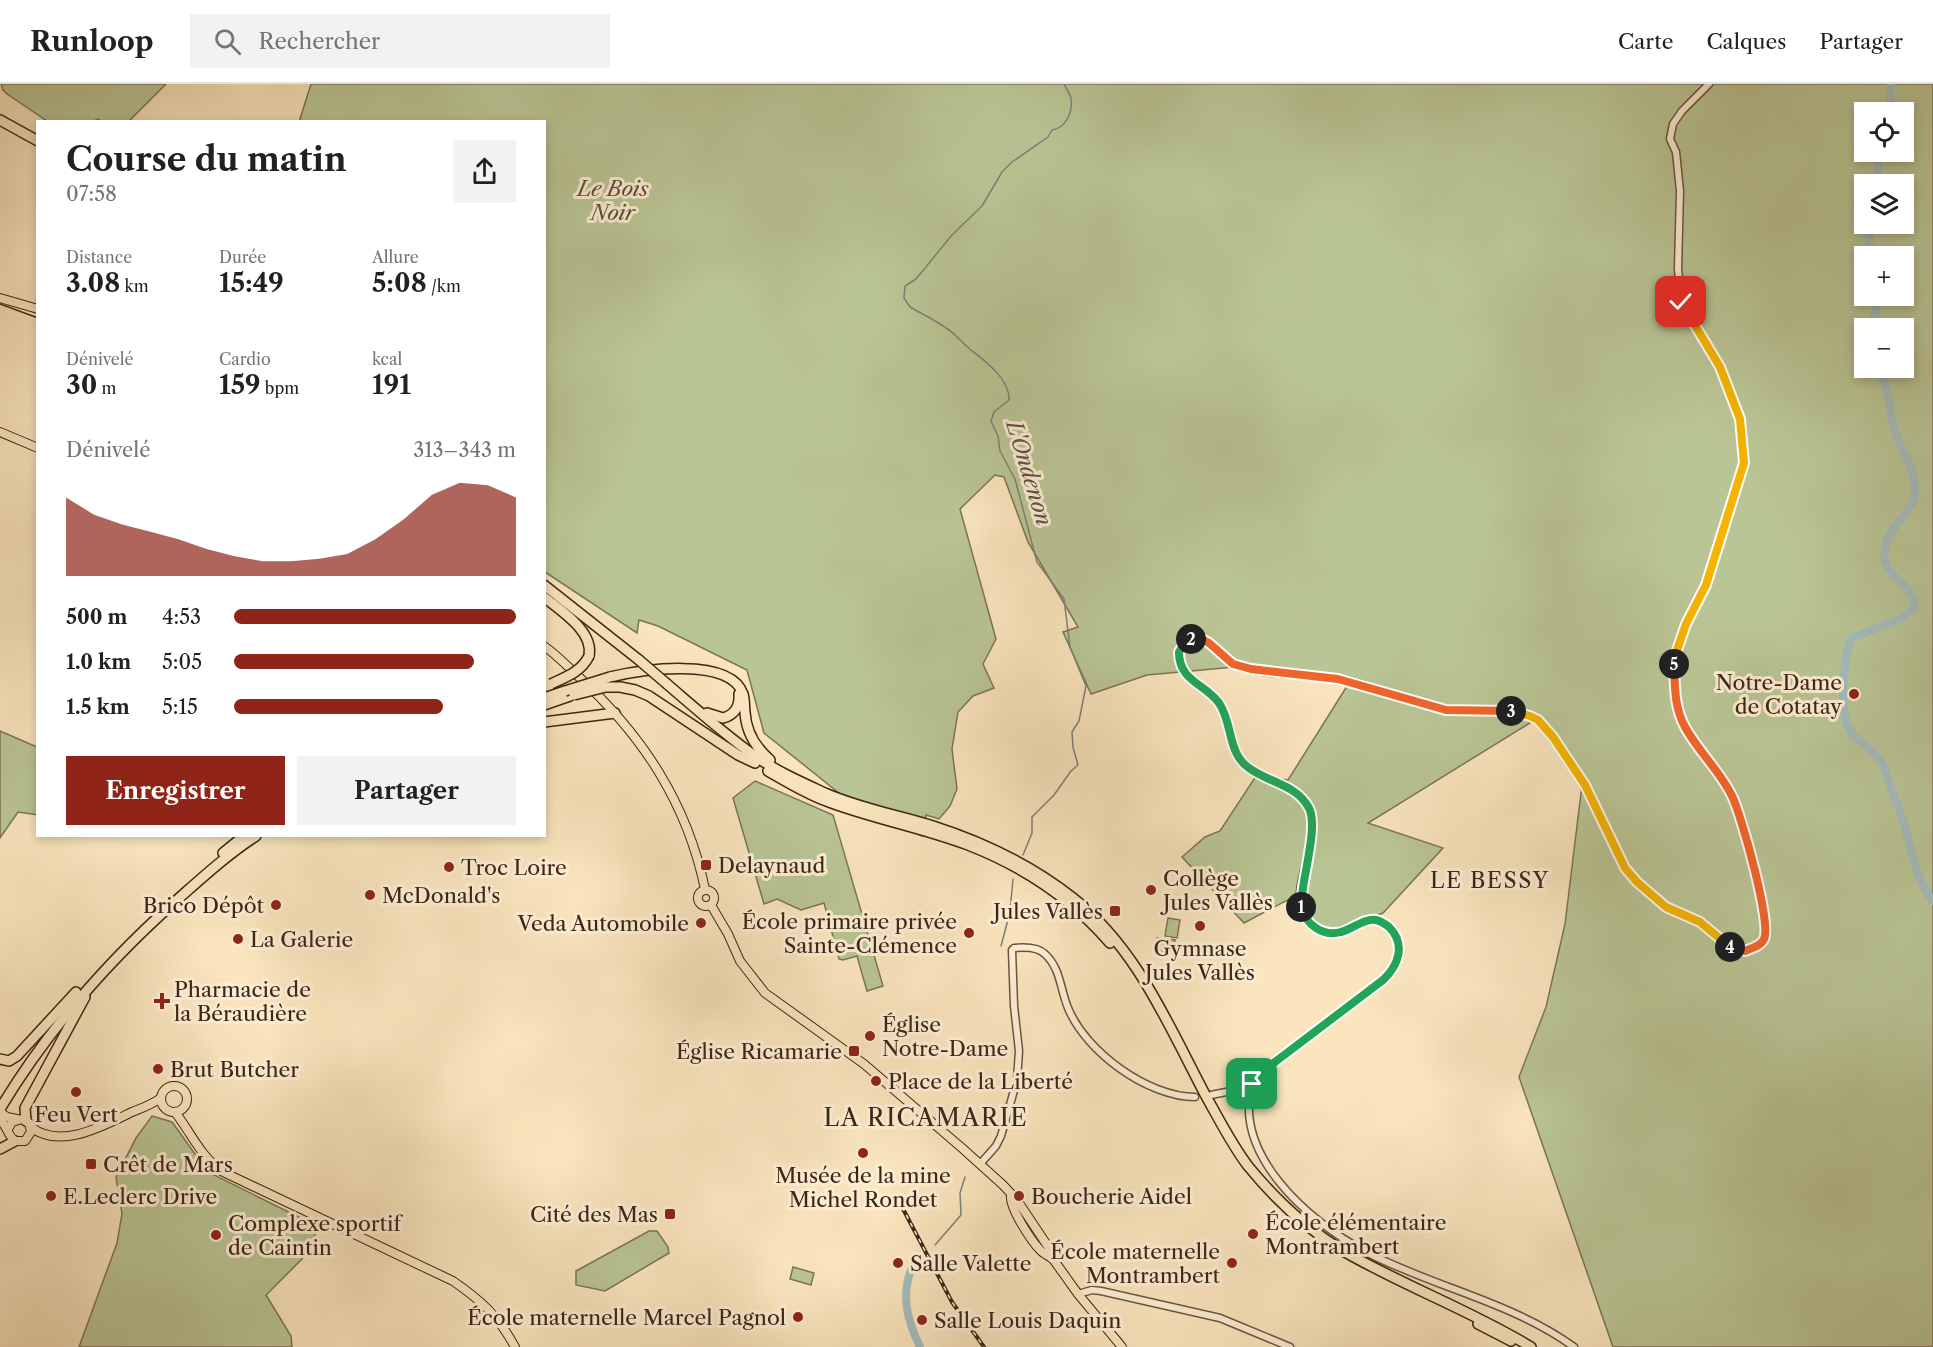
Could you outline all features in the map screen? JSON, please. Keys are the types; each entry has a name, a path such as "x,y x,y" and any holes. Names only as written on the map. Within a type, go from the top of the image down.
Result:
{"highway":[{"path":"0,113 35,139"},
{"path":"0,120 35,139"},
{"path":"546,587 663,684 721,737 781,779 826,802 970,839 1025,865 1047,879 1105,928 1140,974 1226,1132 1242,1158 1269,1191 1318,1234 1344,1251 1500,1328 1532,1347"},
{"path":"546,592 634,660"},
{"path":"546,599 586,636 590,647 589,657 573,674 548,685"},
{"path":"546,698 606,687 646,670 680,669 722,675 740,686 745,697 746,726 760,752 790,777"},
{"path":"615,682 651,674 705,675 733,685 737,690 739,701 732,714 718,718 663,684"},
{"path":"615,682 649,696 738,755 755,762"},
{"path":"546,704 570,694"},
{"path":"680,695 755,756 790,777 828,794 931,829"},
{"path":"546,722 615,713"},
{"path":"1,1105 40,1043 103,968 142,925 243,837"},
{"path":"0,1059 9,1061 17,1056 90,977 103,968 216,865 255,837"},
{"path":"1083,910 1134,975 1224,1140 1253,1181 1280,1210 1316,1240 1356,1264 1521,1347"},
{"path":"25,1122 25,1108 103,968"},
{"path":"0,1149 15,1141"}],"main road":[{"path":"0,298 36,308"},
{"path":"0,432 36,447"},
{"path":"546,648 599,695 644,748 667,785 696,850 705,889"},
{"path":"705,889 698,894 698,901 702,905 711,905"},
{"path":"705,889 710,890 714,895 711,905"},
{"path":"711,905 740,961 765,993 837,1043 878,1075 980,1164 1017,1200 1053,1259 1078,1294 1122,1347"},
{"path":"164,1108 161,1098 164,1090 172,1086 181,1088 187,1099 184,1108 190,1135"},
{"path":"0,1120 15,1141 21,1142 29,1137 54,1140 105,1125 145,1108 161,1098"},
{"path":"1,1105 7,1117 25,1122 41,1134 72,1135"},
{"path":"145,1108 164,1108 175,1112 196,1146 221,1171 453,1281 479,1299 495,1317 515,1347"},
{"path":"175,1112 184,1108"},
{"path":"8,1129 12,1122 25,1122"},
{"path":"25,1122 29,1137"}],"street":[{"path":"1211,1095 1232,1091 1254,1078 1383,980 1389,975 1400,951 1394,932 1384,923 1375,920 1362,922 1340,932 1320,930 1306,919 1301,908 1301,898 1312,833 1309,808 1296,792 1249,769 1235,752 1219,703 1186,675 1180,666 1179,652 1188,640 1198,637 1209,643 1233,664 1251,669 1338,679 1446,710 1512,711 1538,720 1553,737 1585,785 1625,868 1637,882 1666,907 1708,926 1732,948 1745,951 1764,940 1766,928 1764,915 1743,822 1732,795 1684,726 1675,699 1674,659 1686,624 1706,585 1744,463 1740,419 1720,367 1681,302 1677,269 1680,191 1676,152 1670,139 1673,124 1682,111 1709,84"},
{"path":"980,1164 996,1146 1001,1136 1017,1080 1019,1051 1014,1006 1012,950 1017,947 1043,952 1058,972 1069,1010 1090,1043 1128,1074 1171,1094 1195,1097"},
{"path":"1254,1078 1248,1097 1256,1143 1268,1167 1303,1207 1321,1223 1367,1252 1472,1295 1553,1334 1574,1347"},
{"path":"1232,1091 1249,1105"},
{"path":"1078,1294 1092,1290 1101,1291 1220,1318 1290,1347"}],"green space":[{"path":"1,84 166,84 130,120 46,120 3,90"},
{"name":"Le Bois Noir","path":"311,84 1933,84 1933,1347 1613,1347 1519,1077 1546,1007 1565,924 1582,785 1553,743 1533,721 1368,823 1443,848 1383,913 1335,931 1313,924 1305,910 1306,900 1297,895 1244,923 1182,857 1205,837 1220,831 1256,776 1288,780 1349,683 1245,671 1235,667 1147,675 1091,694 1063,632 1078,627 1028,542 1004,477 995,475 960,509 996,639 983,664 994,688 973,696 958,712 952,749 957,789 950,806 939,819 926,815 922,836 876,811 875,822 764,733 747,670 658,626 639,620 637,633 546,573 546,120 300,120"},
{"path":"0,731 36,747 36,815 18,812 0,838"},
{"path":"755,781 833,815 883,986 867,991 857,956 839,959 824,903 801,910 777,899 764,904 733,798"},
{"path":"1168,918 1180,920 1177,938 1165,936"},
{"path":"1157,938 1175,940 1173,953 1156,950"},
{"name":"Complexe sportif de Caintin","path":"152,1116 172,1122 208,1172 319,1227 302,1259 266,1295 291,1336 292,1347 79,1347 117,1243 122,1214 116,1177 136,1138"},
{"path":"649,1231 657,1231 668,1247 669,1253 605,1291 576,1285 576,1271"},
{"path":"793,1267 814,1273 811,1285 790,1279"}],"waterway":[{"name":"L'Ondenon","path":"1023,855 1032,833 1032,817 1054,795 1078,765 1072,732 1079,721 1086,686 1070,647 1064,599 1037,562 1015,479 1000,451 998,436 991,421 994,412 1009,400 1005,385 989,365 953,333 910,307 904,298 905,286 916,279 952,235 982,206 1002,172 1068,119 1071,103 1064,84"},
{"path":"1890,102 1891,84"},
{"path":"1877,174 1879,162"},
{"path":"1869,246 1870,234"},
{"path":"1874,318 1877,306"},
{"path":"1882,378 1894,428 1912,471 1915,489 1915,496 1910,507 1886,542 1885,560 1892,574 1911,594 1914,609 1900,619 1852,638 1845,668 1843,693 1845,715 1853,735 1876,755 1883,766 1902,816 1918,873 1933,901"},
{"name":"L'Ondenon","path":"1001,946 1010,912 1013,879"},
{"name":"L'Ondenon","path":"935,1245 961,1215 960,1193 965,1177"},
{"name":"L'Ondenon","path":"913,1265 906,1297 909,1317 920,1347"}],"tram line":[{"path":"0,304 36,317"}],"railway":[{"path":"902,1207 952,1302 984,1347"}],"place":[{"name":"Notre-Dame de Cotatay","path":"1854,694"},
{"name":"Delaynaud","path":"706,865"},
{"name":"Troc Loire","path":"449,867"},
{"name":"Collège Jules Vallès","path":"1151,890"},
{"name":"McDonald's","path":"370,895"},
{"name":"Brico Dépôt","path":"276,905"},
{"name":"Jules Vallès","path":"1115,911"},
{"name":"Veda Automobile","path":"701,923"},
{"name":"Gymnase Jules Vallès","path":"1200,926"},
{"name":"École primaire privée Sainte-Clémence","path":"969,933"},
{"name":"La Galerie","path":"238,939"},
{"name":"Pharmacie de la Béraudière","path":"162,1001"},
{"name":"Église Notre-Dame","path":"870,1036"},
{"name":"Église Ricamarie","path":"854,1051"},
{"name":"Brut Butcher","path":"158,1069"},
{"name":"Place de la Liberté","path":"876,1081"},
{"name":"Feu Vert","path":"76,1092"},
{"name":"Musée de la mine Michel Rondet","path":"863,1153"},
{"name":"Crêt de Mars","path":"91,1164"},
{"name":"E.Leclerc Drive","path":"51,1196"},
{"name":"Boucherie Aidel","path":"1019,1196"},
{"name":"Cité des Mas","path":"670,1214"},
{"name":"École élémentaire Montrambert","path":"1253,1234"},
{"name":"Complexe sportif de Caintin","path":"216,1235"},
{"name":"Salle Valette","path":"898,1263"},
{"name":"École maternelle Montrambert","path":"1232,1263"},
{"name":"École maternelle Marcel Pagnol","path":"798,1317"},
{"name":"Salle Louis Daquin","path":"922,1320"}],"district":[{"name":"LE BESSY","path":"1490,880"},
{"name":"LA RICAMARIE","path":"926,1117"}],"route":[{"path":"1252,1084 1254,1078 1389,975 1400,951 1398,939 1384,923 1375,920 1367,921 1333,933 1315,928 1306,919 1301,908 1301,892 1312,833 1309,808 1296,792 1249,769 1235,752 1219,703 1186,675 1180,666 1179,652 1188,640 1198,637 1239,667 1338,679 1446,710 1512,711 1538,720 1553,737 1585,785 1625,868 1651,896 1666,907 1708,926 1732,948 1745,951 1764,940 1766,935 1764,915 1743,822 1732,795 1684,726 1675,699 1674,659 1686,624 1706,585 1744,463 1740,419 1720,367 1681,302"}]}
